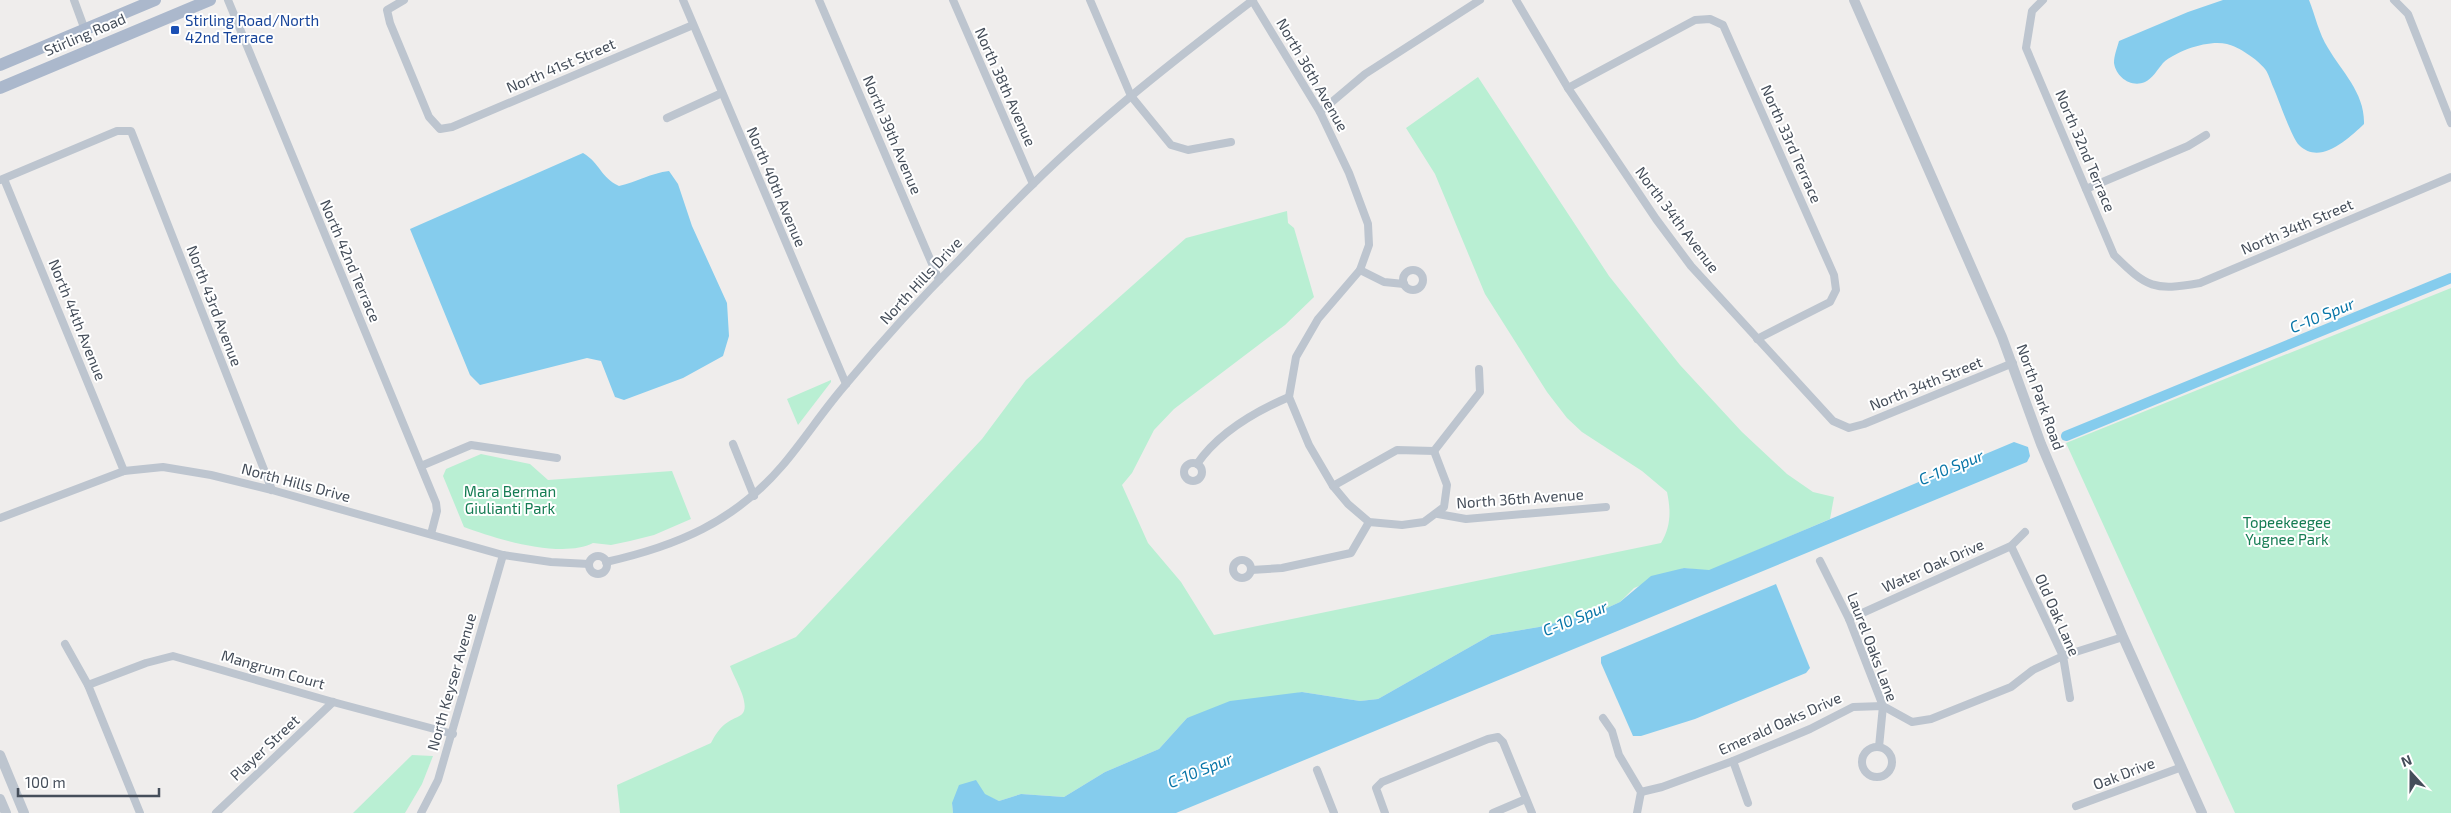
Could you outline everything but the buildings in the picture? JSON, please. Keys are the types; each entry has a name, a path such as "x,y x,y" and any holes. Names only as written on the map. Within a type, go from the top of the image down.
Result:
{"main road":[{"name":"Stirling Road","path":"0,66 155,0"},
{"name":"Stirling Road","path":"0,88 210,0"}],"street":[{"path":"74,0 92,49"},
{"name":"North 42nd Terrace","path":"228,0 436,503 437,511 432,534"},
{"name":"North 41st Street","path":"404,0 387,10 390,23 429,117 440,129 452,127 693,25"},
{"name":"North 40th Avenue","path":"683,0 846,384"},
{"name":"North 39th Avenue","path":"819,0 939,280"},
{"name":"North 38th Avenue","path":"953,0 1033,184"},
{"path":"1090,0 1131,96 1172,145 1188,150 1231,142"},
{"name":"North Hills Drive","path":"606,562 664,546 689,536 722,520 754,496 782,466 846,384 939,280 1033,184 1131,96 1252,0"},
{"name":"North 36th Avenue","path":"1252,0 1320,112 1349,173 1368,224 1370,245 1360,270 1318,319 1296,357 1289,396"},
{"path":"1320,112 1365,74 1480,0"},
{"name":"North 34th Avenue","path":"1516,0 1568,88 1690,266 1834,420 1849,428"},
{"name":"North Park Road","path":"1854,0 1948,210 2013,363 2041,444 2123,637 2200,808 2209,813"},
{"name":"North 32nd Terrace","path":"2043,0 2032,11 2026,48 2114,256 2130,272 2150,286"},
{"path":"2394,0 2408,14 2451,123"},
{"name":"North 33rd Terrace","path":"1568,88 1695,20 1710,19 1723,25 1834,275 1836,290 1830,302 1757,339"},
{"path":"666,118 722,93"},
{"name":"North 43rd Avenue","path":"2,179 117,131 131,132 272,490"},
{"path":"2086,189 2188,146 2206,135"},
{"name":"North 34th Street","path":"2150,286 2178,287 2200,283 2451,177"},
{"name":"North 44th Avenue","path":"2,179 124,471"},
{"path":"1360,270 1384,282 1404,284"},
{"name":"North 34th Street","path":"1849,428 1864,424 2013,363"},
{"path":"1334,486 1397,450 1434,451 1480,392 1479,369"},
{"path":"1197,464 1209,446 1256,411 1289,396 1309,445 1334,486 1348,504 1369,522 1351,553 1282,568 1251,570"},
{"path":"733,444 754,496"},
{"path":"421,466 471,445 557,458"},
{"name":"North 36th Avenue","path":"1369,522 1402,525 1424,522 1438,514 1444,507 1447,485 1434,451"},
{"name":"North Hills Drive","path":"0,518 124,471 163,467 211,475 272,490 503,555 551,562 589,564"},
{"name":"North 36th Avenue","path":"1438,514 1466,519 1606,507"},
{"name":"Water Oak Drive","path":"1849,619 2011,546 2025,532"},
{"name":"Old Oak Lane","path":"2011,546 2063,656 2070,698"},
{"name":"North Keyser Avenue","path":"421,813 438,780 503,555"},
{"path":"597,556 606,562 605,570 598,574 592,572 589,564 592,559 597,556"},
{"name":"Laurel Oaks Lane","path":"1820,561 1849,619 1883,706 1879,747"},
{"path":"1883,706 1912,722 1931,719 2011,687 2033,670 2063,656 2123,637"},
{"path":"65,644 88,685 140,813"},
{"name":"Mangrum Court","path":"88,685 146,663 173,656 452,734"},
{"name":"Player Street","path":"216,813 333,702"},
{"name":"Emerald Oaks Drive","path":"1641,792 1662,787 1733,761 1810,729 1853,707 1883,706"},
{"path":"1603,718 1612,731 1620,755 1641,792 1637,813"},
{"path":"1384,813 1376,788 1382,782 1488,739 1498,737 1503,742 1532,813"},
{"path":"1879,747 1889,753 1892,765 1886,775 1874,778 1864,772 1861,760 1867,750 1879,747"},
{"path":"0,755 24,813"},
{"path":"1733,761 1748,803"},
{"name":"Oak Drive","path":"2076,806 2182,767"},
{"path":"1317,770 1334,813"},
{"path":"0,799 6,813"},
{"path":"1493,813 1526,799"}],"green space":[{"path":"1478,77 1609,276 1680,365 1742,432 1787,474 1813,492 1834,497 1830,519 1709,571 1684,568 1634,588 1620,602 1596,613 1539,627 1491,635 1378,699 1360,701 1302,692 1187,718 1159,749 1105,772 1064,797 1021,794 999,801 985,795 952,803 953,813 620,813 617,785 711,743 723,726 741,715 744,711 744,701 730,666 796,637 982,439 1026,380 1186,238 1287,211 1288,223 1294,228 1314,297 1285,325 1174,409 1154,430 1132,473 1122,485 1148,543 1181,582 1214,635 1661,543 1667,531 1669,518 1667,492 1642,471 1582,432 1567,418 1547,392 1485,294 1435,174 1406,128"},
{"name":"Topeekeegee Yugnee Park","path":"2451,288 2451,813 2235,813 2066,443"},
{"path":"831,380 831,382 798,425 787,399"},
{"name":"Mara Berman Giulianti Park","path":"481,454 530,464 548,480 672,471 691,519 654,535 611,545 593,543 564,549 547,548 529,546 493,537 464,527 443,476 446,469"},
{"path":"412,755 433,756 422,784 405,813 353,813"}],"water":[{"path":"2223,0 2309,0 2325,43 2352,83 2361,102 2364,124 2342,143 2325,152 2307,151 2296,141 2265,69 2248,54 2227,44 2211,43 2185,50 2169,58 2145,82 2135,84 2125,80 2118,73 2114,63 2119,41 2188,12"},
{"path":"583,153 594,162 608,179 619,186 669,171 678,184 692,226 727,303 729,336 723,356 683,378 624,400 615,397 601,361 587,358 480,385 470,375 410,229"},
{"path":"2014,442 2028,447 2030,456 2027,462 1176,813 953,813 952,803 959,785 976,780 985,794 999,801 1021,794 1064,797 1105,772 1159,749 1187,718 1230,701 1302,692 1360,701 1378,699 1491,635 1539,627 1596,613 1620,602 1651,576 1684,568 1709,570"},
{"path":"1776,584 1810,668 1806,673 1695,719 1641,736 1633,736 1601,663 1601,657"}],"waterway":[{"name":"C-10 Spur","path":"2066,436 2451,278"}],"place":[{"name":"Stirling Road/North 42nd Terrace","path":"175,30"}]}
